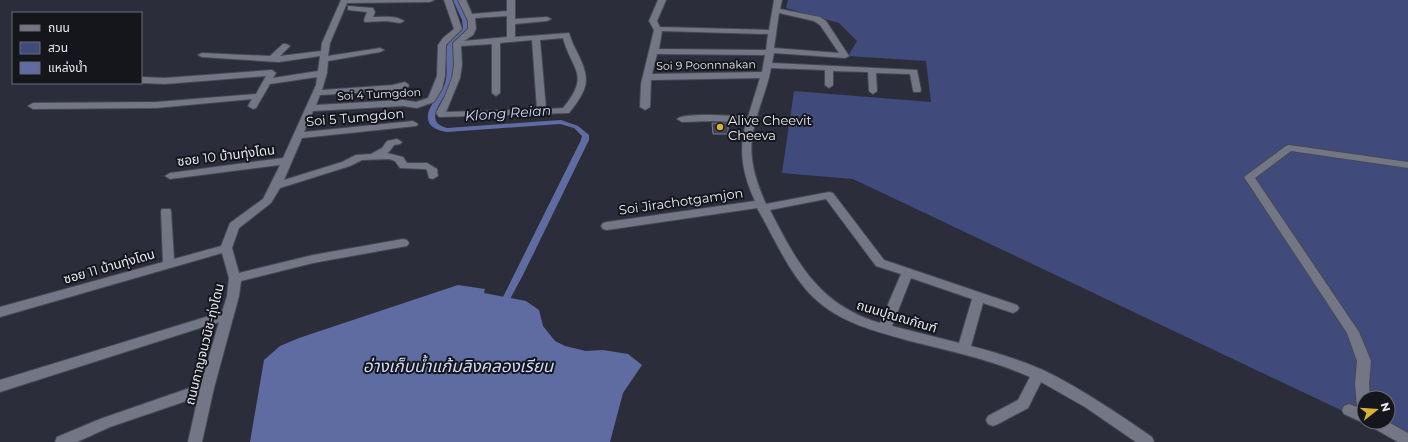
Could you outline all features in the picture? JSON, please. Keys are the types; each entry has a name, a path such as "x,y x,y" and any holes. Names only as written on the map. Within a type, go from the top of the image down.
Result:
{"street":[{"path":"344,3 430,0"},
{"name":"Soi 4 Tumgdon","path":"312,108 403,102 417,105 431,100 439,85 442,70 441,48 445,38 456,32 458,29 448,0"},
{"path":"457,44 471,31 472,26 470,16 462,0"},
{"path":"511,0 511,40"},
{"path":"645,107 647,77 654,51 657,29 653,22 662,0"},
{"path":"344,3 370,10 371,12 368,20 400,20"},
{"path":"226,248 232,230 270,198 276,186 286,161 312,108 323,73 327,40 344,3"},
{"path":"654,51 770,51 845,56 825,26 817,18 777,5"},
{"name":"ถนนปุณณกัณฑ์","path":"777,5 767,70 751,120 747,139 747,157 752,180 761,206 786,251 822,299 853,319 1008,363 1038,374 1084,399 1147,442"},
{"path":"470,16 511,13"},
{"path":"512,22 547,19"},
{"path":"657,29 772,32"},
{"path":"566,36 568,45 582,67 579,92 566,111 442,115 441,113 452,91 457,76 457,44 566,36"},
{"path":"536,38 542,112"},
{"path":"496,41 496,93"},
{"path":"272,59 286,46"},
{"path":"202,55 272,59 324,56 380,50"},
{"path":"829,68 830,85"},
{"name":"Soi 9 Poonnnakan","path":"647,77 829,68 914,72 917,90"},
{"path":"872,70 873,91"},
{"path":"142,80 165,81 272,73 253,106"},
{"path":"267,82 323,73"},
{"path":"317,93 393,88 405,85"},
{"path":"33,106 156,105 259,96"},
{"path":"682,119 714,118 751,120"},
{"name":"Soi 5 Tumgdon","path":"299,134 414,124"},
{"path":"368,157 386,150 390,143 396,142"},
{"path":"1362,390 1364,360 1353,332 1249,177 1289,148 1408,165"},
{"path":"276,186 346,164 360,157 395,157 400,159 403,166 429,167 433,176"},
{"name":"ซอย 10 บ้านทุ่งโดน","path":"170,176 286,161"},
{"name":"Soi Jirachotgamjon","path":"607,226 761,206 829,195 880,263 907,273"},
{"path":"166,211 169,264"},
{"path":"235,278 301,262 404,243"},
{"name":"ซอย 11 บ้านทุ่งโดน","path":"0,312 226,248"},
{"name":"ถนนกาญจนวนิช-ทุ่งโดน","path":"195,442 207,388 233,296 235,278 226,248"},
{"path":"884,329 907,273 1013,308"},
{"path":"963,350 979,296"},
{"path":"0,386 228,315"},
{"path":"993,420 1023,404 1038,374"},
{"path":"62,442 105,423 207,388"},
{"path":"1349,410 1356,413"},
{"path":"1390,430 1408,440"}],"green space":[{"path":"788,0 1408,0 1408,442 1382,430 1396,430 1396,390 1356,390 1356,417 853,179 782,173 794,91 931,102 926,61 848,56 857,41 839,23 786,8"}],"water":[{"name":"อ่างเก็บน้ำแก้มลิงคลองเรียน","path":"458,285 485,289 484,293 526,301 539,310 543,326 555,341 565,346 586,351 603,350 628,354 642,365 623,393 610,442 250,442 264,360 280,346 299,338"}],"building":[{"name":"Alive Cheevit Cheeva","path":"712,123 728,123 728,134 713,134"}],"waterway":[{"name":"Klong Reian","path":"456,0 465,20 466,28 451,42 448,85 435,106 432,114 431,121 434,125 447,130 561,122 576,127 586,135 585,140 507,297"}],"place":[{"name":"Alive Cheevit Cheeva","path":"720,127"}]}
